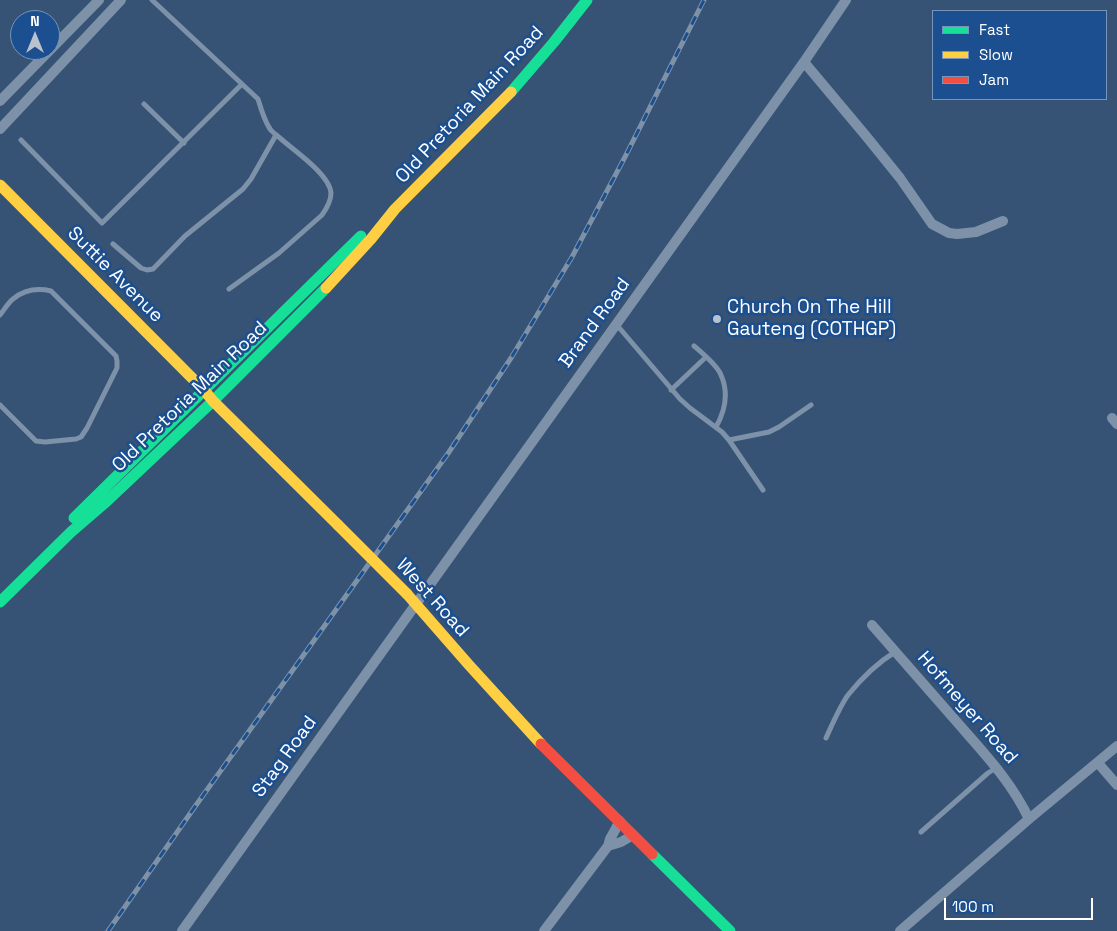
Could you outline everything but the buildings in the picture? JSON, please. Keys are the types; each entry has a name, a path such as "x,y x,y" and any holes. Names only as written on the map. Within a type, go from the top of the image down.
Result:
{"main road":[{"name":"Old Pretoria Main Road","path":"0,602 71,532 107,501 213,401 318,297 371,239 395,209 508,95 588,0"},
{"name":"Suttie Avenue","path":"0,185 213,401"},
{"name":"Old Pretoria Main Road","path":"0,591 369,229 395,209"},
{"name":"West Road","path":"213,401 416,603 530,733 730,931"}],"street":[{"path":"0,101 99,0"},
{"path":"0,129 121,0"},
{"name":"Brand Road","path":"416,603 804,62 846,0"},
{"path":"804,62 894,171 932,224 948,233 957,234 976,232 1003,221"},
{"path":"24,76 38,89"},
{"name":"Stag Road","path":"182,931 416,603"},
{"name":"Hofmeyer Road","path":"872,625 996,768 1015,793 1029,819"},
{"path":"900,931 1029,819 1117,746"},
{"path":"1098,762 1117,785"},
{"path":"544,931 608,846 620,821"},
{"path":"608,846 633,835"}],"lane":[{"path":"152,0 258,99 270,130 320,173 329,187 331,196 328,207 322,215 279,253 229,289"},
{"path":"22,140 102,223 242,84"},
{"path":"144,104 184,143"},
{"path":"113,244 142,268 147,270 153,269 186,236 243,189 251,179 276,135"},
{"path":"0,315 12,299 24,293 41,289 51,291 116,356 117,361 117,368 87,428 81,437 76,439 36,441 0,405"},
{"path":"616,324 671,390 690,408 722,432 763,490"},
{"path":"694,346 721,373 726,391 725,405 716,427"},
{"path":"671,390 706,358"},
{"path":"729,440 769,432 811,405"},
{"path":"826,738 847,696 885,658 895,651"},
{"path":"921,832 996,768"}],"railway":[{"path":"108,931 449,452 511,358 572,257 704,0"}],"traffic: fast":[{"path":"511,92 587,0"},
{"path":"74,518 361,236"},
{"path":"0,602 71,532 107,501 213,401 326,288"},
{"path":"652,854 730,931"}],"traffic: slow":[{"path":"326,288 371,239 395,209 511,92"},
{"path":"0,185 338,525"},
{"path":"338,525 407,594"},
{"path":"407,594 541,744"}],"traffic: jam":[{"path":"541,744 652,854"}],"place":[{"name":"Church On The Hill Gauteng (COTHGP)","path":"717,319"}]}
